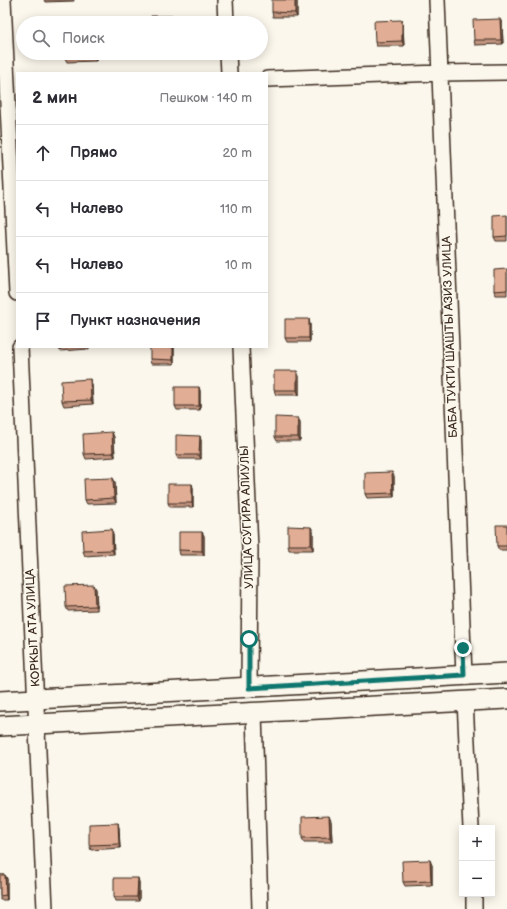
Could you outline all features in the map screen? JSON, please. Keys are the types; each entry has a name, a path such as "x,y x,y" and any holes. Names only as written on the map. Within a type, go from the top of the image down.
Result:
{"street":[{"path":"3,0 16,270"},
{"path":"225,0 226,16"},
{"name":"БАБА ТУКТИ ШАШТЫ АЗИЗ УЛИЦА","path":"436,0 464,675"},
{"path":"228,60 229,72"},
{"path":"268,79 507,72"},
{"name":"КОРКЫТ АТА УЛИЦА","path":"20,348 45,909"},
{"name":"УЛИЦА СУГИРА АЛИУЛЫ","path":"241,348 250,549 249,688"},
{"path":"0,701 507,673"},
{"path":"0,726 465,700 507,699"},
{"path":"465,700 471,825"},
{"path":"254,712 260,909"},
{"path":"474,897 474,909"}],"building":[{"path":"272,0 295,0 295,13 272,12"},
{"path":"500,19 501,40 474,40 473,20"},
{"path":"402,20 402,41 375,42 374,21"},
{"path":"507,215 507,236 494,237 494,216"},
{"path":"507,269 507,290 494,291 494,270"},
{"path":"285,319 309,319 309,338 285,338"},
{"path":"150,348 173,348 173,360 150,359"},
{"path":"274,371 297,371 297,390 274,390"},
{"path":"90,379 91,400 62,401 61,381"},
{"path":"175,387 199,387 199,406 175,406"},
{"path":"275,417 298,418 298,437 275,437"},
{"path":"112,432 113,453 84,454 83,434"},
{"path":"176,435 200,436 199,455 176,455"},
{"path":"392,472 393,493 365,494 365,473"},
{"path":"113,478 114,498 85,500 84,479"},
{"path":"168,484 192,484 192,503 168,503"},
{"path":"496,525 507,525 507,546 497,546"},
{"path":"288,526 311,527 311,545 288,545"},
{"path":"112,529 112,550 83,551 82,531"},
{"path":"179,532 202,532 202,551 179,550"},
{"path":"94,585 95,606 66,607 65,586"},
{"path":"329,816 330,837 302,838 302,817"},
{"path":"118,823 119,844 89,845 89,824"},
{"path":"430,860 431,881 403,882 402,861"},
{"path":"0,875 5,875 6,895 0,896"},
{"path":"114,878 138,878 137,897 114,897"}],"route":[{"path":"249,639 249,688 464,675 463,648"}]}
